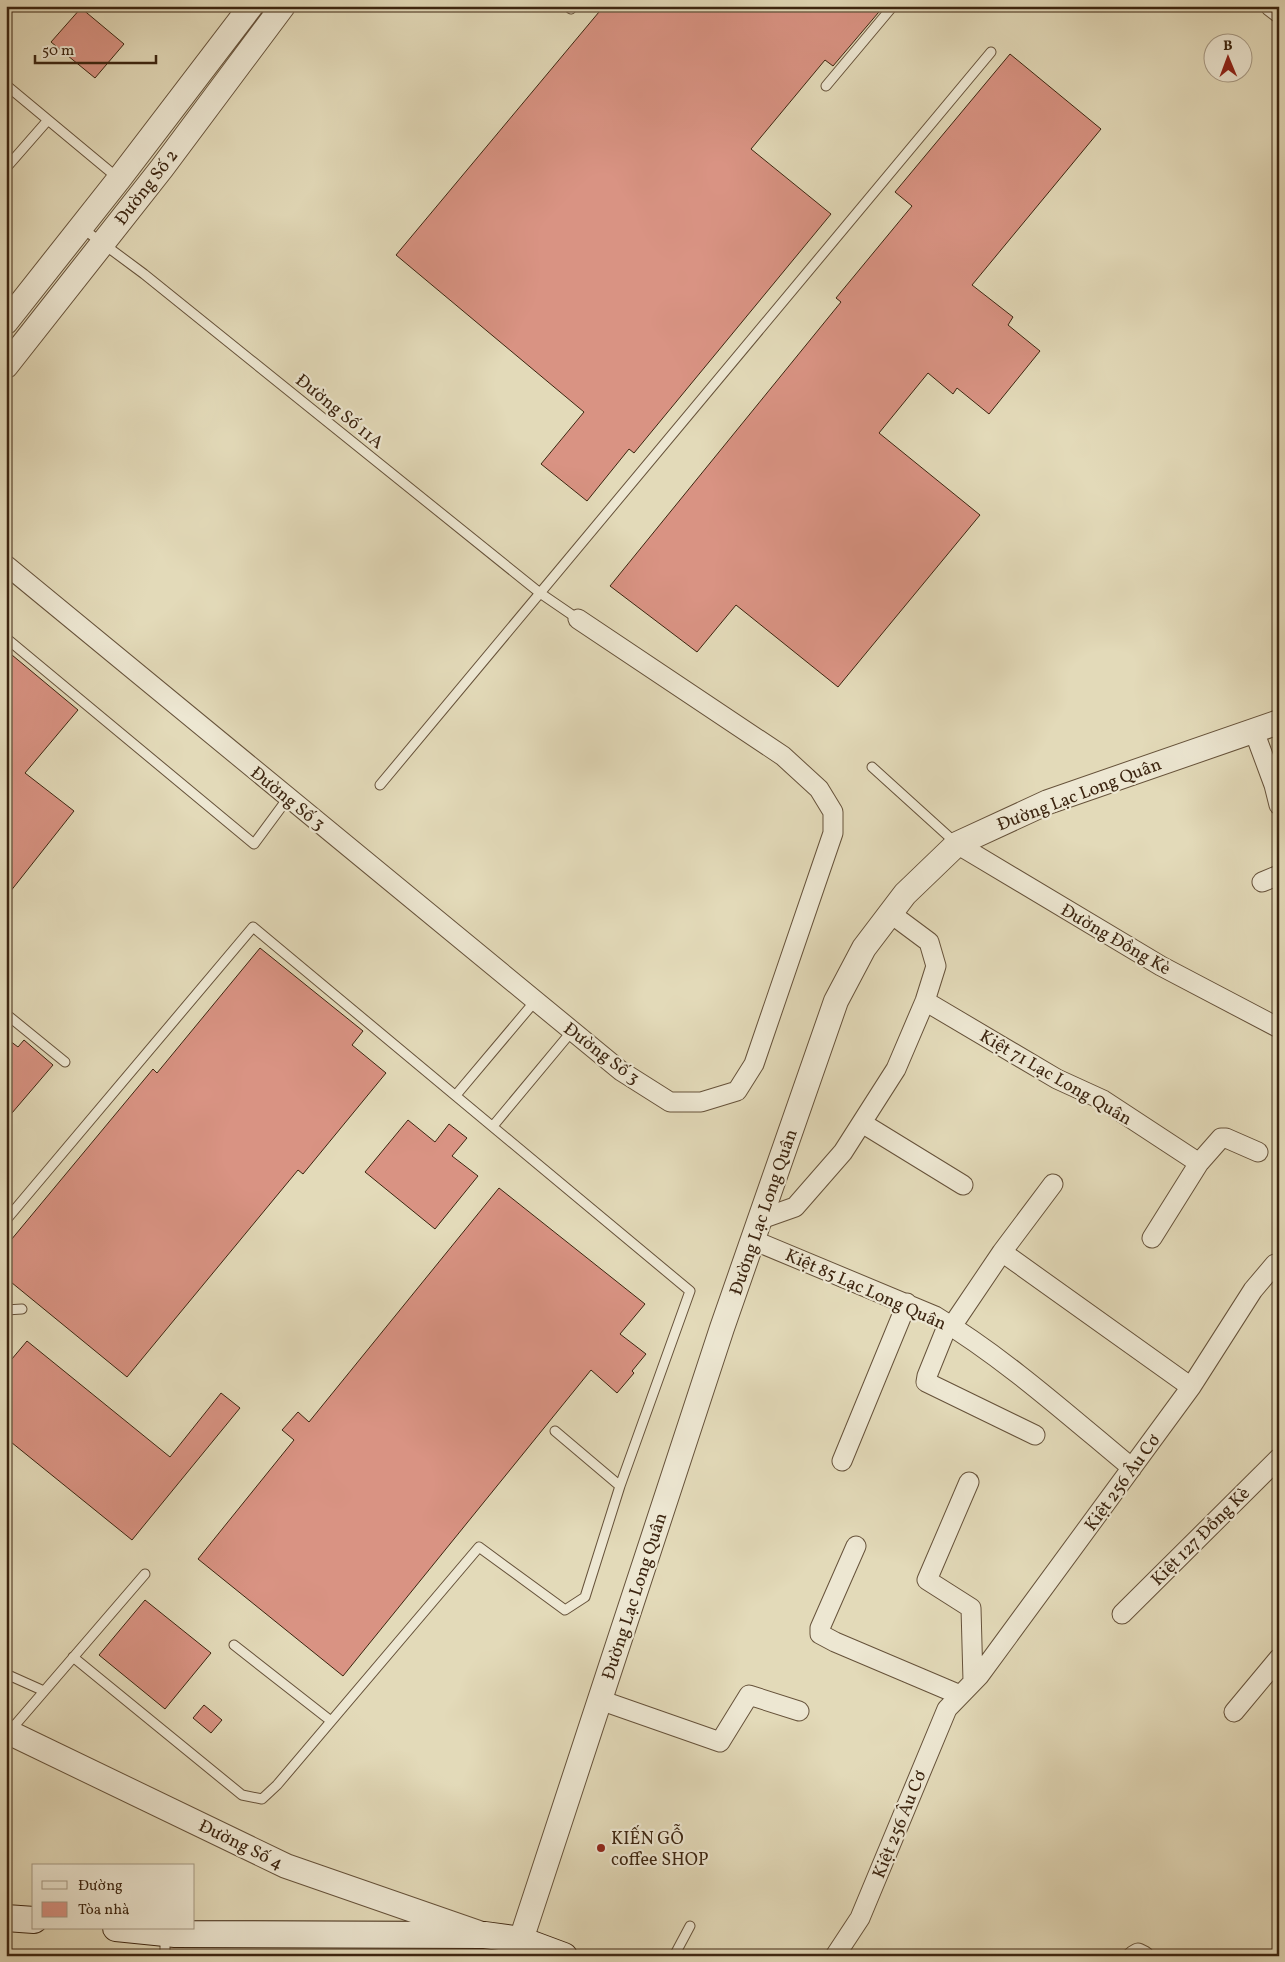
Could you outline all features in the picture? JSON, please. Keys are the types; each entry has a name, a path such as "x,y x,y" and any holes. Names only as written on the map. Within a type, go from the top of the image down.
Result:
{"main road":[{"path":"6,1918 32,1920"},
{"path":"122,1930 165,1944 391,1936 485,1935 521,1940 564,1956"}],"street":[{"name":"Đường Số 2","path":"6,322 119,179 251,6"},
{"name":"Đường Số 2","path":"6,366 162,168 283,6"},
{"path":"1270,6 1279,14"},
{"name":"Đường Số 3","path":"6,565 622,1071 670,1102 701,1102 737,1091 754,1064 833,833 832,812 819,789 783,756 578,619"},
{"name":"Đường Lạc Long Quân","path":"521,1940 757,1229 836,1001 864,948 905,894 957,844 1048,802 1279,722"},
{"path":"1254,731 1279,804"},
{"name":"Đường Đồng Kè","path":"957,844 1160,966 1279,1028"},
{"path":"757,1229 795,1207 843,1152 896,1069 925,1001 936,966 929,942 890,913"},
{"name":"Kiệt 71 Lạc Long Quân","path":"925,1001 1057,1079 1102,1100 1192,1159"},
{"path":"862,1123 963,1185"},
{"path":"1152,1238 1192,1159 1220,1138 1226,1138 1258,1152"},
{"path":"1035,1435 926,1382 950,1325 1053,1184"},
{"name":"Kiệt 85 Lạc Long Quân","path":"757,1229 950,1325 999,1360 1132,1468"},
{"path":"1002,1252 1191,1388"},
{"name":"Kiệt 256 Âu Cơ","path":"838,1955 860,1918 947,1709 979,1676 1191,1388 1253,1290 1278,1263"},
{"path":"842,1460 907,1303"},
{"name":"Kiệt 127 Đồng Kè","path":"1122,1614 1279,1458"},
{"path":"969,1482 926,1580 971,1608 973,1681"},
{"path":"856,1546 820,1628 820,1634 960,1695"},
{"path":"1234,1712 1279,1658"},
{"path":"600,1700 720,1742 749,1695 799,1712"},
{"name":"Đường Số 4","path":"7,1732 286,1866 485,1935"},
{"path":"1133,1956 1138,1953 1144,1956"}],"lane":[{"path":"826,86 893,6"},
{"path":"380,785 991,52"},
{"path":"6,85 119,179"},
{"path":"6,168 48,120"},
{"name":"Đường Số 11A","path":"81,227 540,593 578,619"},
{"path":"6,638 254,844 288,798"},
{"path":"872,767 957,844"},
{"path":"6,1220 252,927 690,1291 620,1486 585,1597 565,1610 479,1547 277,1785 262,1798 242,1795 73,1657"},
{"path":"456,1095 536,1000"},
{"path":"6,1014 64,1062"},
{"path":"493,1126 572,1031"},
{"path":"6,1310 22,1310"},
{"path":"556,1431 620,1486"},
{"path":"7,1732 145,1574"},
{"path":"234,1645 331,1721"},
{"path":"6,1674 44,1691"},
{"path":"674,1956 690,1926"}],"building":[{"path":"604,6 884,6 833,66 825,60 751,149 831,214 634,453 629,449 587,501 541,464 584,412 396,255"},
{"path":"81,8 124,44 95,78 51,42"},
{"path":"1010,54 1101,129 972,285 1013,317 1008,325 1040,351 989,414 957,388 953,394 928,373 879,433 980,515 838,687 736,605 697,652 610,586 841,302 836,298 912,206 895,192"},
{"path":"6,650 78,710 25,773 74,811 6,897"},
{"path":"260,948 363,1031 352,1045 386,1073 303,1174 298,1170 127,1377 6,1278 6,1246 153,1069 157,1073"},
{"path":"6,1038 18,1047 24,1040 53,1065 6,1120"},
{"path":"408,1120 435,1142 449,1124 467,1138 452,1156 478,1176 435,1229 365,1172"},
{"path":"499,1188 645,1304 620,1334 646,1354 632,1371 634,1373 617,1393 591,1370 343,1676 198,1559 294,1440 282,1430 298,1412 309,1422"},
{"path":"27,1341 170,1457 221,1393 240,1408 132,1540 6,1438 6,1366"},
{"path":"145,1600 211,1653 165,1709 99,1655"},
{"path":"204,1705 222,1720 211,1733 193,1718"}],"place":[{"name":"KIẾN GỖ coffee SHOP","path":"601,1848"}]}
